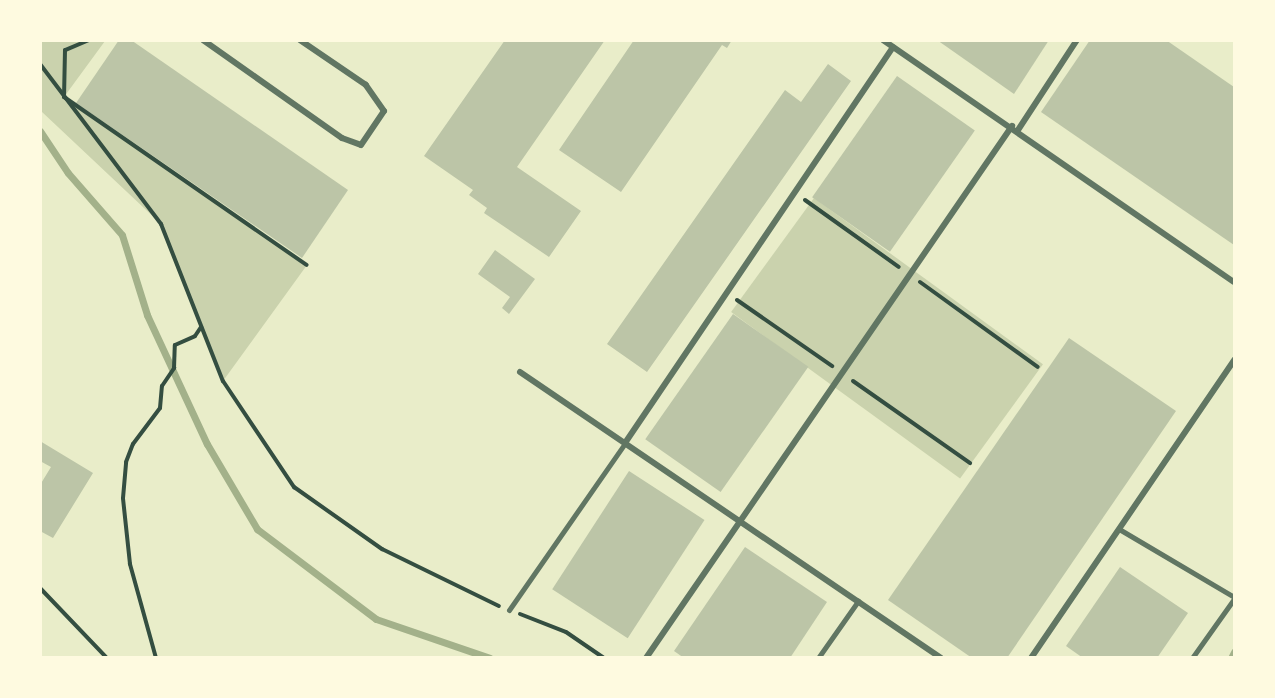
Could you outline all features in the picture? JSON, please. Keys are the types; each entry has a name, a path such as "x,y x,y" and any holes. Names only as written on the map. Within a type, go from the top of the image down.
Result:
{"street":[{"path":"203,40 342,138 361,145 384,111 366,84 300,40"},
{"path":"883,40 1015,128 1234,282"},
{"path":"646,657 738,519 1077,40"},
{"path":"509,610 893,47"},
{"path":"1032,657 1234,360"},
{"path":"520,372 941,657"},
{"path":"1119,529 1234,598 1192,657"},
{"path":"818,657 858,601"}],"path":[{"path":"64,97 65,50 89,40"},
{"path":"40,64 161,224 223,381 294,488 382,549 509,610 566,632 604,657"},
{"path":"64,97 307,265"},
{"path":"156,657 130,564 123,498 126,462 133,444 160,408 162,386 174,368 175,345 195,336 201,327"},
{"path":"40,588 107,657"}],"green space":[{"path":"40,41 105,41 64,97 307,265 223,381 161,224 41,111"},
{"path":"814,198 1043,364 960,478 731,312"}],"building":[{"path":"119,40 131,40 348,190 302,258 76,103"},
{"path":"505,40 605,40 517,167 581,211 549,257 484,213 487,208 469,195 473,190 424,156"},
{"path":"634,40 732,40 727,48 722,45 621,192 559,150"},
{"path":"937,40 1049,40 1014,94"},
{"path":"1090,40 1166,40 1234,87 1234,245 1041,112"},
{"path":"828,64 851,81 647,372 607,344 785,90 801,102"},
{"path":"897,76 975,130 890,252 812,197"},
{"path":"495,250 535,279 509,314 502,308 510,297 478,274"},
{"path":"733,314 808,367 721,492 645,439"},
{"path":"1069,338 1176,411 1007,658 972,658 888,600"},
{"path":"40,441 93,473 53,538 40,531 40,485 51,467 40,461"},
{"path":"629,471 704,520 628,638 552,589"},
{"path":"745,547 827,602 790,658 684,658 674,651"},
{"path":"1120,567 1188,613 1157,658 1083,658 1066,646"}],"waterway":[{"path":"40,131 68,173 122,235 147,315 207,444 257,529 376,619 490,658"},
{"path":"1231,658 1234,652"}]}
